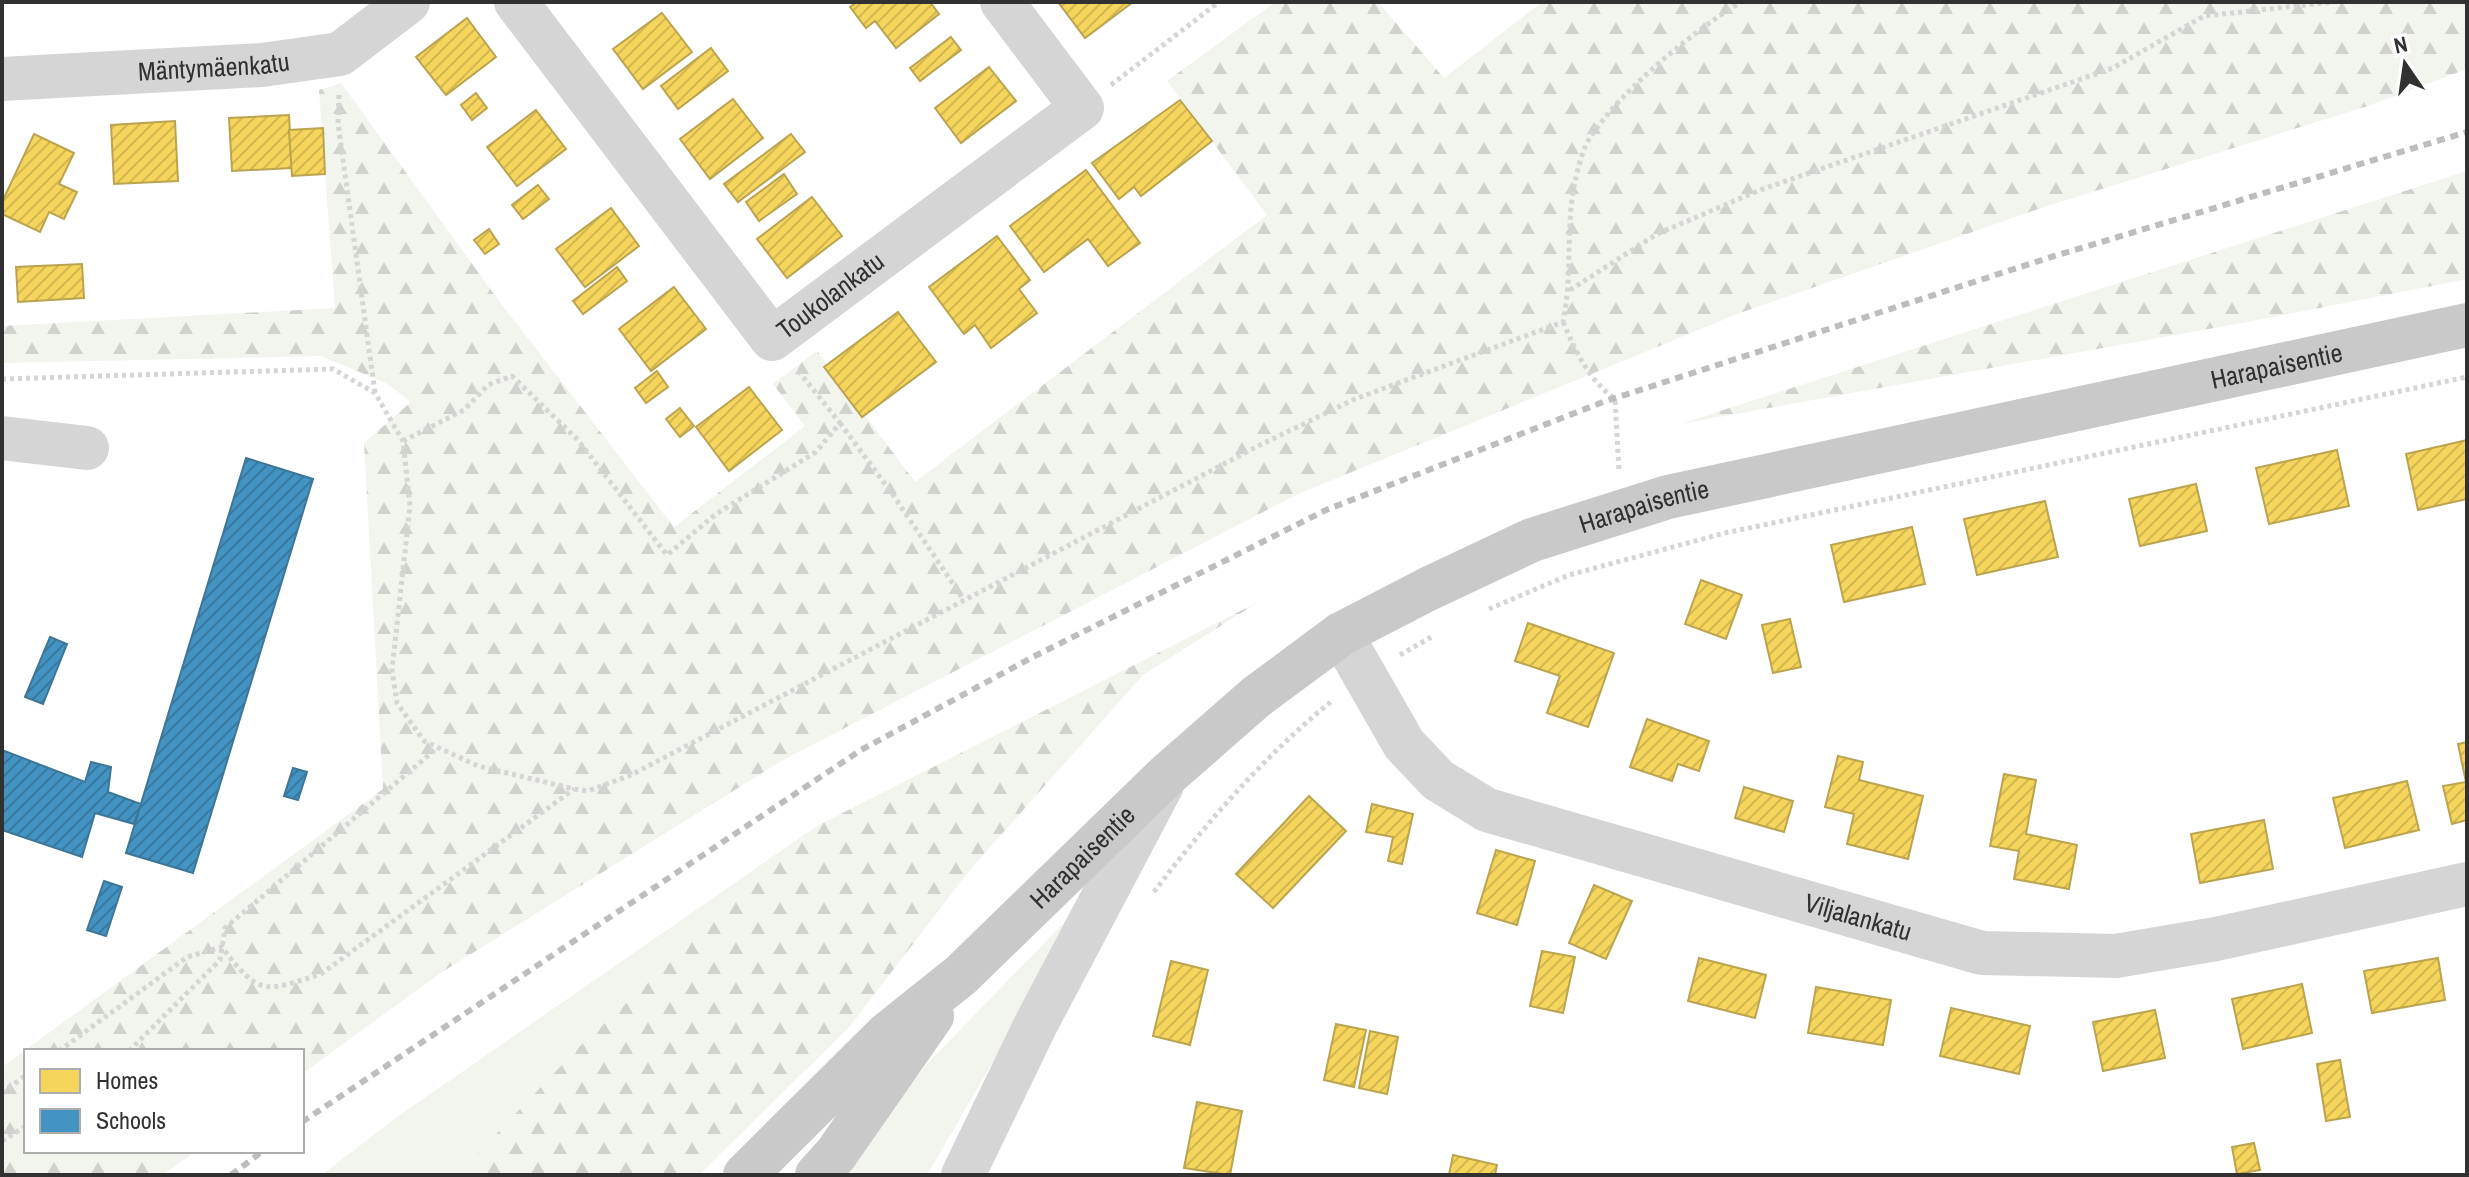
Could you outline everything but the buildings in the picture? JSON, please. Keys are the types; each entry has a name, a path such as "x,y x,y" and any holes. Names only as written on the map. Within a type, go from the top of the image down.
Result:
{"main road":[{"name":"Harapaisentie","path":"745,1175 886,1035 961,975 1167,775 1256,697 1341,634 1532,540 1620,510 2467,325"},
{"name":"Harapaisentie","path":"817,1175 836,1154 961,975"}],"street":[{"name":"Mäntymäenkatu","path":"2,79 262,65 340,54 408,2"},
{"name":"Toukolankatu","path":"516,2 772,339 1082,108"},
{"path":"1002,2 1082,108"},
{"path":"2,438 87,448"},
{"name":"Viljalankatu","path":"1341,634 1404,744 1438,780 1487,810 1982,953 2116,956 2216,939 2467,884"},
{"path":"963,1175 1036,1024 1167,775"}],"path":[{"path":"1082,108 1219,2"},
{"path":"1620,510 1615,399 1598,386 1576,352 1563,322 1570,290 1569,233 1575,182 1590,137 1648,74 1712,20 1741,2"},
{"path":"1570,290 1657,234 1760,190 2113,68 2204,16 2334,2"},
{"path":"340,54 338,123 375,393 403,441 410,506 392,670 397,703 424,741 478,766 574,789 588,791 631,775 1260,445 1355,399 1563,322"},
{"path":"772,339 891,492 964,600"},
{"path":"2,379 333,369 375,393"},
{"path":"403,441 464,410 488,385 512,376 577,439 667,555 716,514 816,452 840,423"},
{"path":"1484,611 1569,575 1725,533 2467,377"},
{"path":"1148,901 1202,828 1310,719 1364,675 1443,630"},
{"path":"131,1049 220,960 225,928 437,747"},
{"path":"222,947 246,980 277,988 321,974 574,789"},
{"path":"62,1049 187,957 222,947"},
{"path":"2,1093 24,1076"},
{"path":"2,1141 24,1127"}],"green space":[{"path":"1275,2 1378,2 1444,78 1542,2 2467,2 2467,69 2368,106 2044,207 1740,313 1298,494 783,760 439,974 304,1073 304,1049 27,1049 383,789 364,443 411,402 386,383 321,356 2,363 2,326 335,308 319,90 341,83 499,301 674,527 805,426 773,384 817,351 915,482 1267,215 1167,81"},
{"path":"2467,171 2467,279 2247,322 1680,424"},
{"path":"1260,601 1143,675 969,871 850,1026 699,1175 457,1175 579,1047 817,826"},
{"path":"817,826 579,1047 457,1175 322,1175 394,1119"},
{"path":"1088,898 927,1175 840,1175 928,1063"},
{"path":"24,1051 24,1153 193,1153 163,1175 2,1175 2,1067"}],"railway":[{"path":"304,1121 861,750 1031,658 1326,510 1603,402 2048,258 2467,132"},
{"path":"231,1175 260,1153"}]}
